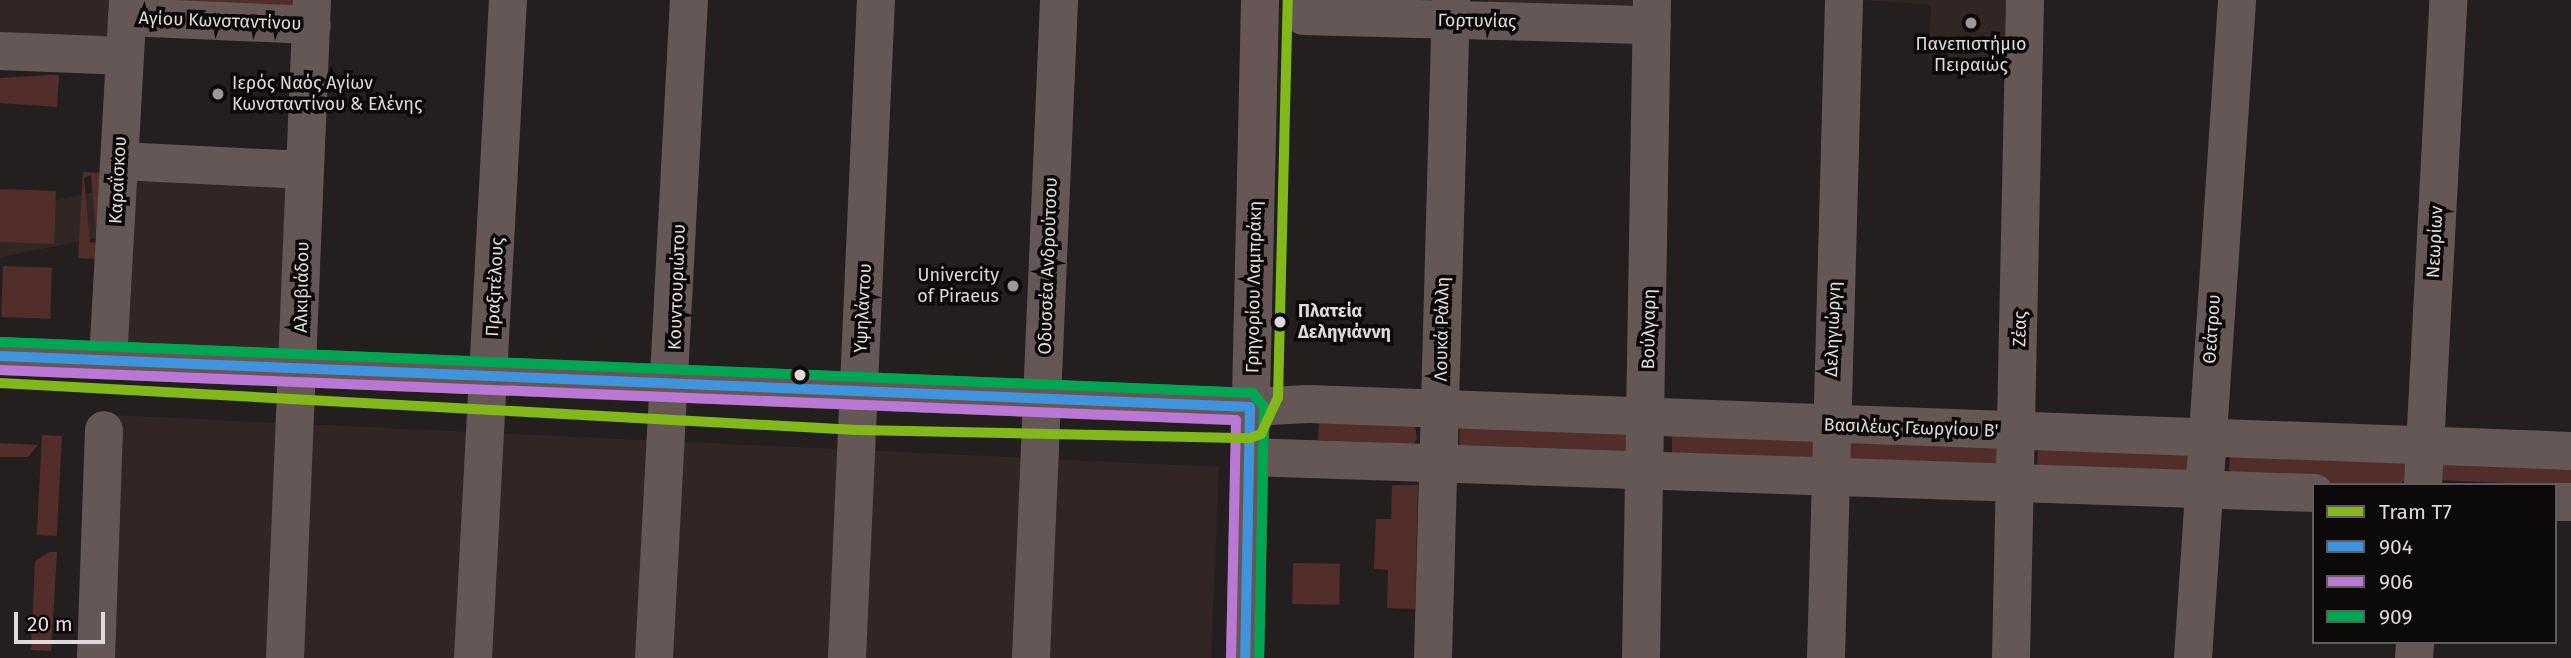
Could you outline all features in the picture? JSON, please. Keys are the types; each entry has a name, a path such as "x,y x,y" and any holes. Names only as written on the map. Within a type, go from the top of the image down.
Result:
{"main road":[{"name":"Γρηγορίου Λαμπράκη","path":"1245,658 1260,0"},
{"path":"0,356 1250,407"}],"street":[{"name":"Πραξιτέλους","path":"473,658 508,0"},
{"name":"Κουντουριώτου","path":"654,658 673,384 689,0"},
{"name":"Υψηλάντου","path":"847,658 876,0"},
{"name":"Οδυσσέα Ανδρούτσου","path":"1031,658 1059,0"},
{"name":"Δεληγιώργη","path":"1826,658 1830,424 1844,0"},
{"name":"Ζέας","path":"2011,658 2018,432 2025,0"},
{"name":"Θεάτρου","path":"2193,658 2204,490 2204,438 2237,0"},
{"name":"Νεωρίων","path":"2423,483 2448,0"},
{"name":"Αγίου Κωνσταντίνου","path":"128,8 312,17"},
{"name":"Καραΐσκου","path":"108,360 128,8"},
{"name":"Γορτυνίας","path":"1303,16 1451,10 1652,12"},
{"name":"Λουκά Ράλλη","path":"1433,658 1451,10"},
{"name":"Βούλγαρη","path":"1641,658 1644,471 1648,418 1652,12"},
{"name":"Αλκιβιάδου","path":"285,658 312,17"},
{"path":"0,51 125,56"},
{"path":"120,161 305,170"},
{"name":"Βασιλέως Γεωργίου Β'","path":"1250,407 1440,410 2571,451"},
{"path":"96,658 104,430"},
{"path":"1250,457 2312,494"}],"shaded area":[{"path":"0,0 119,0 117,46 0,40"},
{"path":"143,0 305,0 304,15"},
{"path":"1488,0 1639,0 1639,14 1488,10"},
{"name":"Πανεπιστήμιο Πειραιώς","path":"1863,0 2013,0 2012,56 1929,61 1931,5"},
{"path":"59,75 57,107 0,103 0,78"},
{"path":"126,164 306,173 299,355 115,346 122,233 0,257 0,211 125,186"},
{"path":"83,172 103,173 98,259 78,258","holes":["91,175 97,243 90,242 84,178"]},
{"path":"0,189 56,191 54,244 0,242"},
{"path":"3,266 52,268 50,319 1,317"},
{"path":"111,415 1219,467 1211,658 101,658"},
{"path":"1319,422 1415,426 1417,438 1414,444 1318,440"},
{"path":"1460,427 1626,433 1625,451 1459,445"},
{"path":"42,435 62,436 57,536 37,535"},
{"path":"1672,435 1813,440 1815,452 1812,458 1672,453"},
{"path":"1850,441 1998,443 2002,464 1849,459"},
{"path":"0,443 38,445 28,457 0,457"},
{"path":"2038,448 2188,453 2187,471 2037,466"},
{"path":"2230,455 2408,461 2407,479 2401,483 2240,480 2229,473"},
{"path":"2571,461 2571,492 2557,486 2557,483 2439,480 2439,462"},
{"path":"1392,485 1418,485 1415,609 1387,608 1388,570 1374,569 1376,519 1391,519"},
{"path":"50,552 57,552 51,651 31,650 35,561"},
{"path":"1293,563 1340,564 1339,605 1292,604"}],"tram line":[{"name":"Τ7","path":"0,383 857,430 1250,438 1261,434 1278,398 1288,0"}],"transit line":[{"name":"909","path":"1,342 1253,393 1264,407 1259,658"},
{"name":"904","path":"0,356 1250,407 1245,658"},
{"name":"906","path":"0,370 1236,420 1231,658"}],"place":[{"name":"Πανεπιστήμιο Πειραιώς","path":"1971,23"},
{"name":"Ιερός Ναός Αγίων Κωνσταντίνου & Ελένης","path":"218,94"},
{"name":"Univercity of Piraeus","path":"1013,286"},
{"name":"Πλατεία Δεληγιάννη","path":"1280,322"}]}
